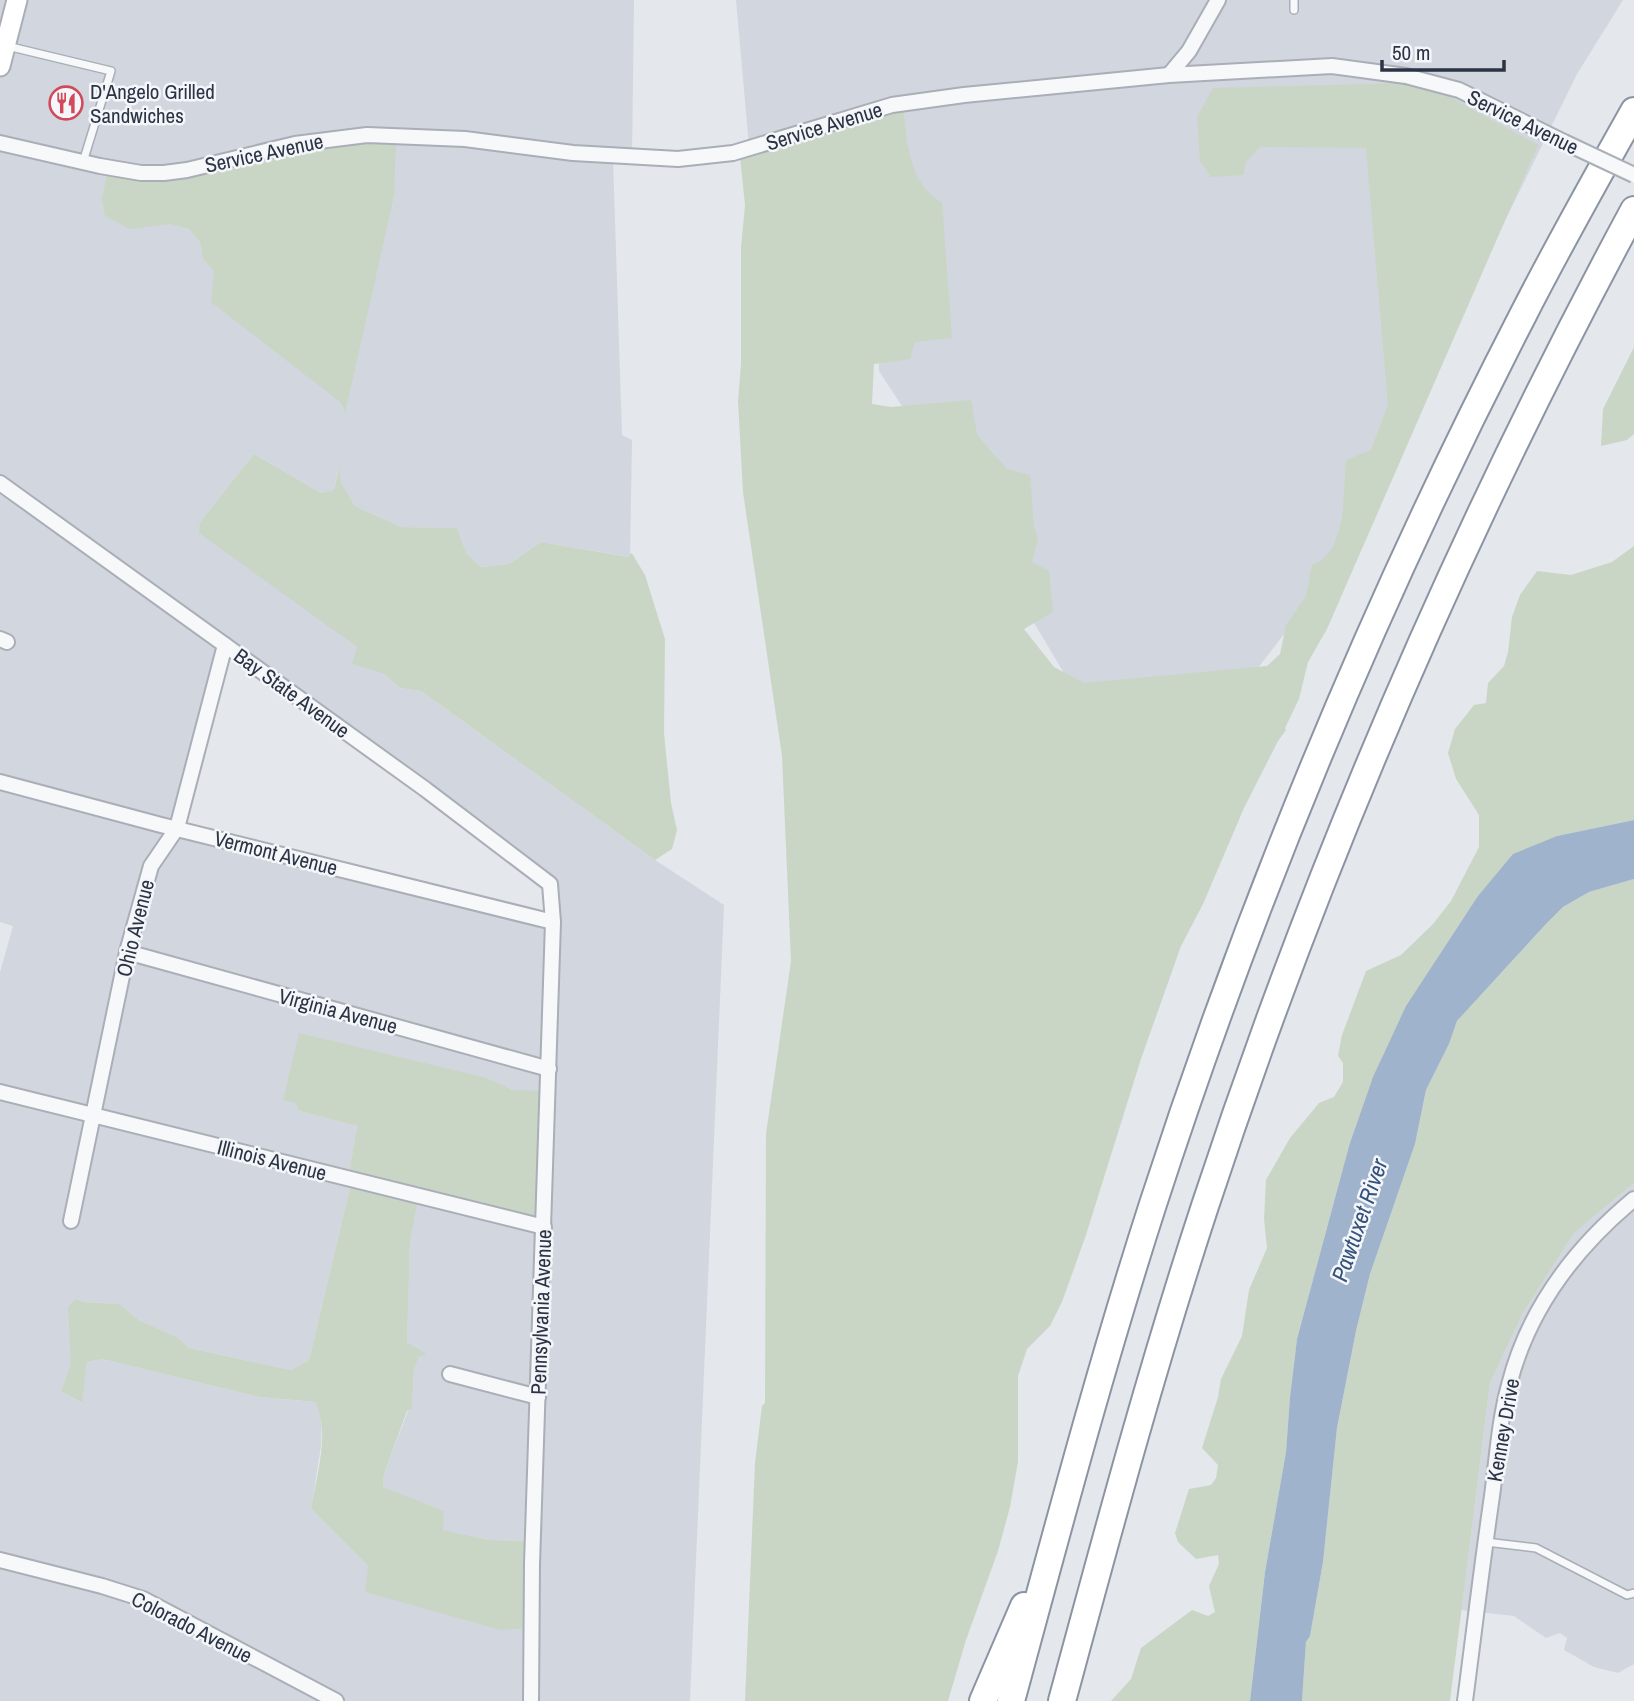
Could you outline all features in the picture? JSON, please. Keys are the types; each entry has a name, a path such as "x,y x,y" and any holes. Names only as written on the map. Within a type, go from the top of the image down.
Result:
{"highway":[{"path":"1011,1701 1099,1380 1153,1203 1228,989 1296,811 1393,585 1454,455 1545,272 1634,111"},
{"path":"1062,1701 1130,1448 1165,1331 1220,1160 1302,934 1359,789 1444,591 1548,374 1634,210"},
{"path":"983,1701 1011,1634 1051,1552"}],"main road":[{"path":"0,66 17,0"}],"street":[{"path":"1170,75 1189,51 1218,0"},
{"name":"Service Avenue","path":"0,143 128,171 164,173 295,144 367,135 465,139 573,153 678,159 733,153 892,105 964,95 1170,75 1332,66 1406,76 1459,90 1634,175"},
{"name":"Bay State Avenue","path":"0,482 541,875 552,889 552,922"},
{"name":"Ohio Avenue","path":"71,1221 127,953 151,866 177,828 225,645"},
{"name":"Vermont Avenue","path":"0,782 552,922"},
{"name":"Pennsylvania Avenue","path":"531,1701 552,922"},
{"name":"Virginia Avenue","path":"127,953 549,1069"},
{"name":"Illinois Avenue","path":"0,1092 544,1227"},
{"name":"Kenney Drive","path":"1465,1701 1508,1386 1520,1350 1553,1285 1605,1223 1634,1199"},
{"path":"450,1374 538,1397"},
{"name":"Colorado Avenue","path":"0,1560 102,1586 143,1600 336,1701"}],"lane":[{"path":"1294,0 1294,9"},
{"path":"5,46 111,71 83,162"},
{"path":"1485,1542 1536,1548 1627,1595 1634,1593"}],"shaded area":[{"path":"0,0 634,0 632,157 613,160 622,435 632,440 630,557 541,542 509,564 481,567 467,554 457,528 401,527 355,506 341,482 338,471 334,490 321,493 254,454 200,522 357,647 353,664 384,674 400,688 421,691 655,860 724,905 690,1701 0,1701 0,972 13,926 0,922","holes":["394,197 344,411 340,402 203,259 200,242 189,229 171,224","231,651 550,888 548,921 179,823 214,680","487,1078 513,1090 418,1198 410,1243 407,1342 419,1357 414,1370 412,1408 408,1411 384,1474 383,1488 444,1511 442,1530 490,1540 531,1541 368,1566 311,1509 321,1446 322,1415 315,1402 259,1397 102,1359 87,1362 81,1403 61,1391 71,1363 76,1299 119,1304 139,1320 177,1337 189,1348 291,1370 309,1360 350,1188 348,1181 357,1126 299,1111 295,1103"]},
{"path":"736,0 1623,0 1577,74 1333,571 1254,673 1074,690 940,464 879,371 875,163 753,191"},
{"path":"1634,1183 1634,1664 1618,1673 1594,1667 1564,1650 1567,1638 1560,1633 1546,1638 1514,1616 1461,1610 1490,1383 1523,1313 1574,1233"}],"green space":[{"path":"1407,83 1450,97 1538,145 1327,629 1308,662 1299,699 1286,730 1244,808 1203,904 1181,946 1141,1059 1086,1235 1062,1302 1050,1326 1027,1349 1018,1376 1018,1462 1010,1507 948,1701 745,1701 755,1463 762,1406 765,1403 766,1134 791,961 782,756 743,492 738,401 741,364 741,248 745,205 740,157 903,106 908,147 916,173 922,184 942,203 952,338 915,342 910,359 874,364 872,404 891,407 971,400 977,434 1007,469 1030,475 1034,527 1038,538 1032,562 1049,571 1053,612 1024,629 1054,667 1084,683 1267,666 1280,654 1286,625 1306,596 1312,565 1324,558 1338,534 1346,460 1371,450 1388,405 1366,148 1260,147 1246,162 1243,175 1211,177 1200,161 1197,117 1213,88"},
{"path":"392,137 396,141 394,197 345,413 340,402 211,302 214,271 203,259 200,242 189,229 170,224 130,229 105,216 102,199 108,170 141,175 297,145"},
{"path":"1634,347 1634,434 1627,440 1601,446 1603,409"},
{"path":"254,454 321,493 334,490 339,468 341,482 355,506 401,527 457,528 467,554 481,567 509,564 541,542 629,557 631,553 645,575 665,639 664,733 671,803 677,830 672,849 655,860 421,691 400,688 384,674 352,664 357,647 199,533 200,522"},
{"path":"1634,546 1634,820 1557,836 1349,1146 1297,1339 1286,1452 1265,1572 1250,1701 1111,1701 1131,1679 1141,1648 1192,1610 1208,1616 1215,1612 1209,1586 1219,1564 1218,1555 1196,1559 1178,1542 1175,1533 1189,1489 1211,1485 1216,1478 1218,1465 1202,1448 1221,1379 1242,1336 1249,1290 1267,1248 1264,1219 1266,1180 1290,1138 1319,1103 1334,1097 1343,1082 1343,1063 1338,1056 1342,1035 1366,971 1401,955 1433,924 1451,901 1479,847 1479,815 1456,779 1448,753 1455,729 1474,705 1486,703 1488,683 1504,666 1512,617 1520,595 1537,571 1571,575 1612,562"},
{"path":"1634,879 1634,1183 1574,1233 1523,1313 1490,1383 1450,1701 1302,1701 1306,1642 1310,1636 1323,1562 1337,1428 1356,1331 1370,1274 1415,1144 1426,1090 1449,1044 1457,1021 1545,925 1563,907 1589,892"},
{"path":"299,1033 487,1078 513,1090 545,1091 542,1224 418,1199 410,1243 407,1342 426,1354 419,1357 414,1370 412,1409 407,1411 384,1474 383,1487 444,1511 443,1530 490,1540 531,1541 531,1628 501,1630 365,1592 368,1566 311,1509 322,1441 320,1414 315,1402 259,1397 102,1359 87,1362 82,1403 61,1391 71,1363 68,1307 76,1299 119,1304 139,1320 177,1337 189,1348 291,1370 309,1360 350,1188 348,1180 357,1126 299,1111 295,1103 283,1100"}],"water":[{"name":"Pawtuxet River","path":"1634,820 1634,879 1589,892 1563,907 1545,925 1457,1021 1449,1044 1426,1090 1415,1144 1370,1274 1356,1331 1337,1428 1323,1562 1310,1636 1306,1642 1302,1701 1250,1701 1265,1572 1286,1452 1297,1339 1349,1146 1373,1077 1406,1006 1478,896 1513,854 1557,836"}],"place":[{"name":"D'Angelo Grilled Sandwiches","path":"66,103"}]}
